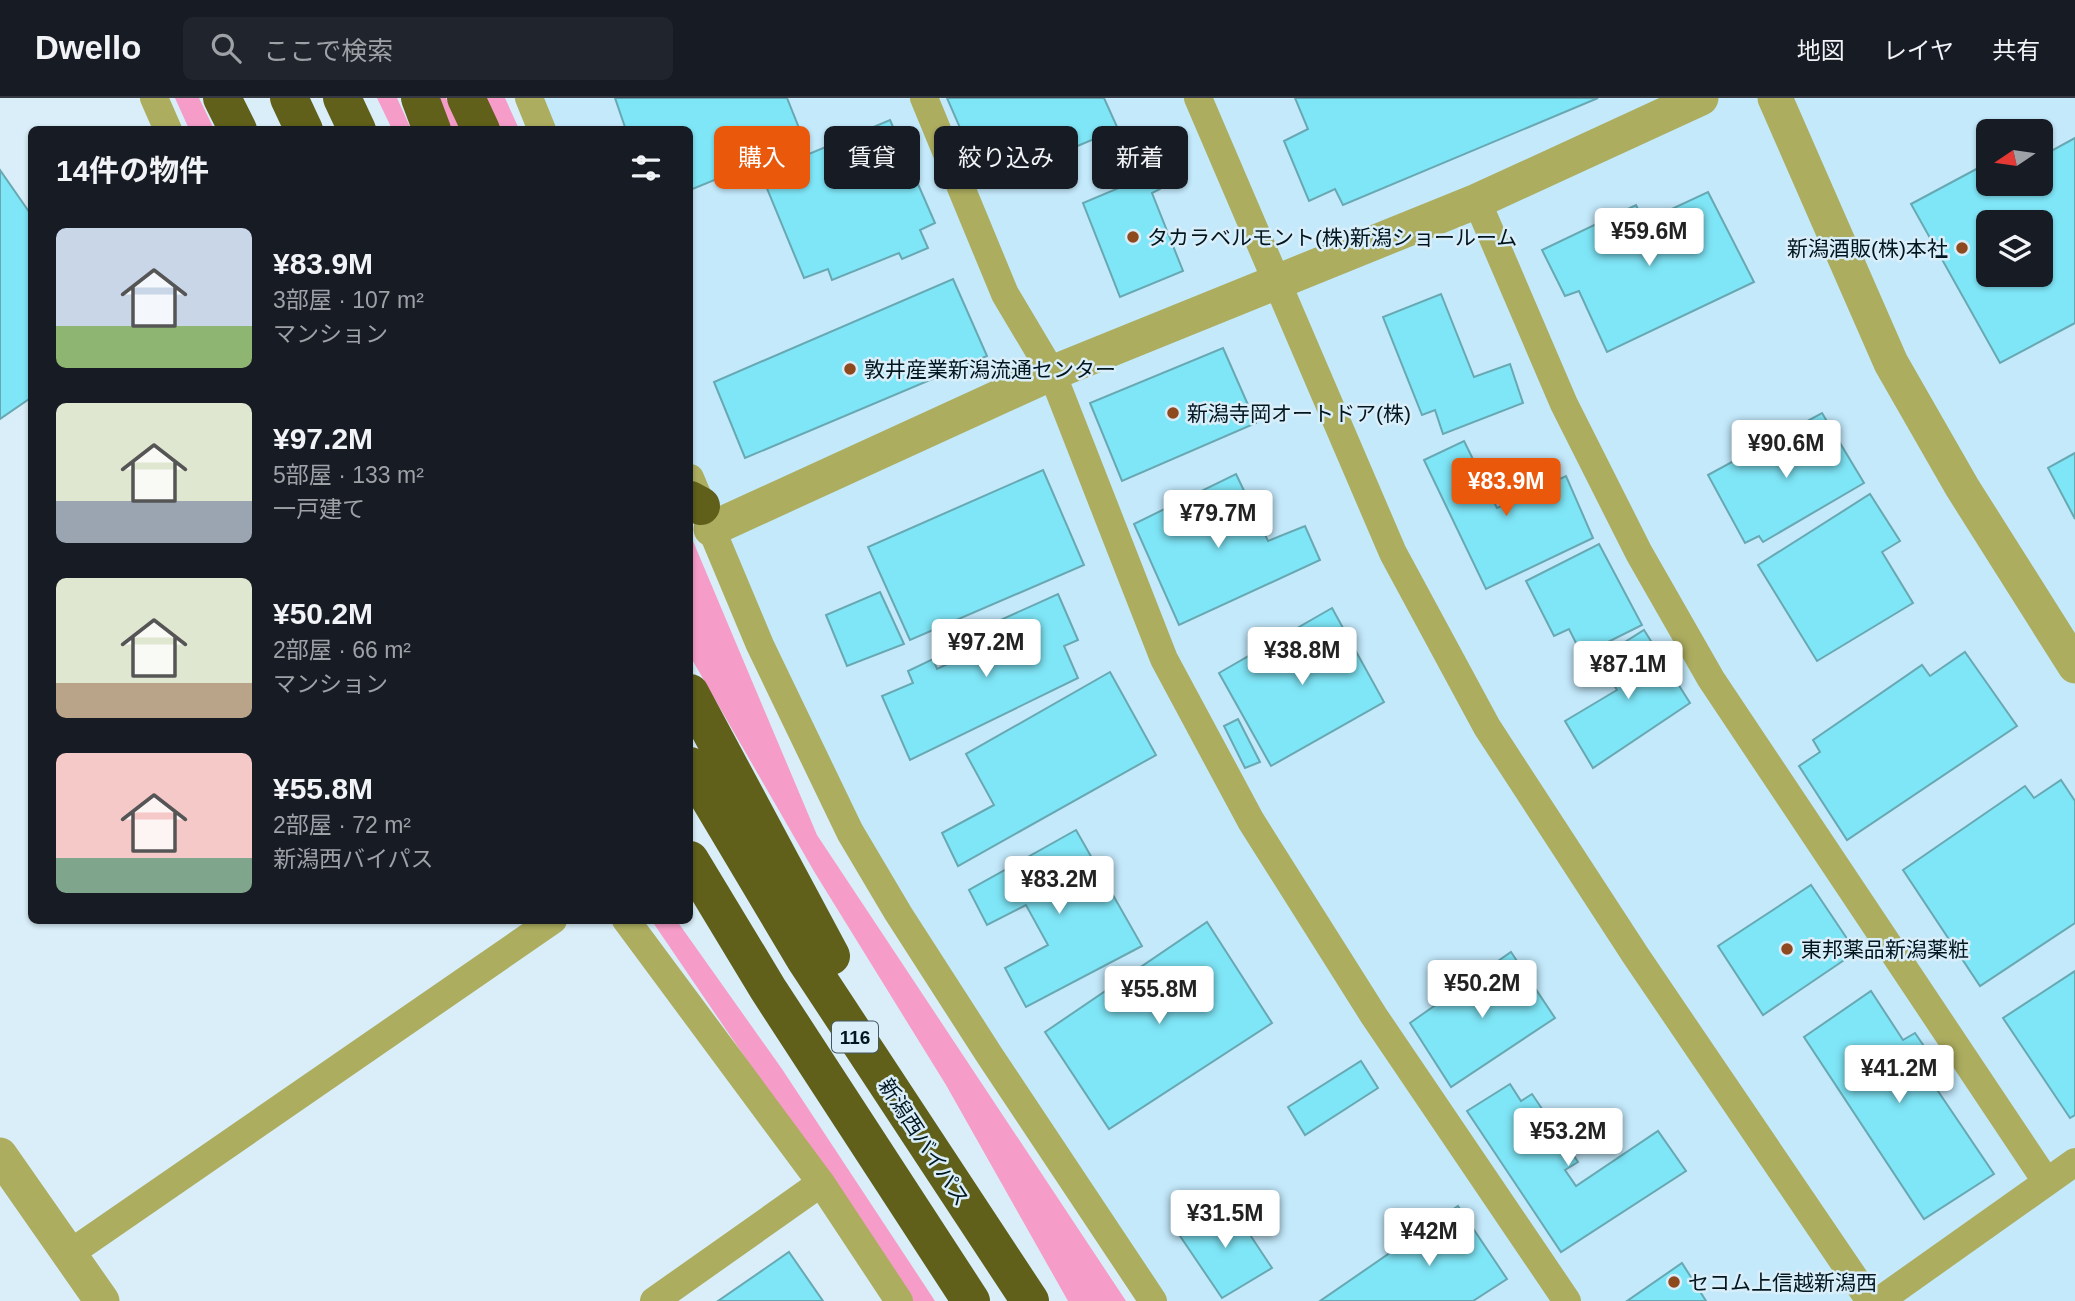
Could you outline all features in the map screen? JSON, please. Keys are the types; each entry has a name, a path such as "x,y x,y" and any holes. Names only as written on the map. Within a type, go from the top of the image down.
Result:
{"highway":[{"path":"222,98 236,126"},
{"path":"289,98 302,126"},
{"path":"342,98 354,126"},
{"path":"420,98 430,126"},
{"path":"466,98 479,126"},
{"path":"693,699 970,1213"},
{"name":"新潟西バイパス","path":"693,771 805,959 1030,1301"},
{"name":"116","path":"693,865 768,989 971,1301"},
{"path":"693,892 768,989"}],"street":[{"path":"154,98 166,126"},
{"path":"529,98 540,126"},
{"path":"924,98 1005,294 1052,373 1164,659 1251,821 1374,1016 1567,1301"},
{"path":"1198,98 1393,553 1487,727 1644,968 1870,1301"},
{"path":"1153,1301 968,1023 850,832 811,755 698,503 1052,373 1477,201 1701,98"},
{"path":"1775,98 1891,363 1962,487 2075,666"},
{"path":"1477,201 1564,404 1639,553 1705,668 2046,1181"},
{"path":"69,1254 547,924"},
{"path":"629,924 821,1183 899,1301"},
{"path":"0,1155 102,1301"},
{"path":"1879,1301 2075,1162"},
{"path":"654,1301 821,1183"}],"shaded area":[{"path":"175,98 199,98 213,126 188,126"},
{"path":"377,98 397,98 410,126 391,126"},
{"path":"434,98 446,98 460,126 446,126"},
{"path":"474,98 505,98 518,126 487,126"},
{"path":"514,98 2075,98 2075,1301 1155,1301 898,913 693,476 693,126 528,126"},
{"path":"693,541 817,835 1126,1301 1068,1301 946,1085 815,873 693,661"},
{"path":"654,924 679,924 782,1069 935,1301 911,1301"}],"building":[{"path":"615,98 787,98 798,126 714,126 714,180 693,189 693,126 625,126"},
{"path":"947,98 1104,98 1117,126 1092,126 1092,140 1078,146 1078,126 959,126"},
{"path":"1295,98 1598,98 1343,205 1335,189 1309,201 1284,141 1308,129"},
{"path":"890,120 893,126 876,126"},
{"name":"新潟酒販(株)本社","path":"2075,138 2075,323 2000,363 1911,204 1976,169 1976,196 2053,196 2053,150"},
{"path":"824,148 824,189 920,189 935,223 920,230 928,248 902,259 899,253 832,280 828,269 804,278 767,189 810,189 810,153"},
{"path":"0,170 28,210 28,400 0,419"},
{"name":"タカラベルモント(株)新潟ショールーム","path":"1116,189 1160,189 1152,193 1183,271 1120,297 1083,203"},
{"path":"1708,192 1754,282 1607,352 1579,291 1565,296 1542,250 1636,205 1644,222"},
{"name":"敦井産業新潟流通センター","path":"953,279 987,356 745,458 714,382"},
{"path":"1441,294 1474,377 1510,364 1523,403 1443,434 1435,410 1422,415 1383,317"},
{"name":"新潟寺岡オートドア(株)","path":"1223,348 1256,423 1122,481 1090,403"},
{"path":"1822,413 1864,483 1763,542 1759,536 1745,543 1708,475"},
{"path":"1464,441 1497,508 1566,476 1593,538 1486,589 1424,460"},
{"path":"2075,453 2075,519 2048,468"},
{"path":"1043,470 1084,565 910,640 868,547"},
{"path":"1236,474 1268,541 1305,526 1320,560 1179,625 1134,524"},
{"path":"1870,494 1900,541 1882,552 1913,603 1817,661 1758,565"},
{"path":"1599,544 1642,625 1582,655 1569,629 1554,636 1526,581"},
{"path":"880,592 904,644 847,666 826,615"},
{"path":"1058,594 1078,640 1064,646 1078,678 910,760 882,696 913,683 908,671 933,659 937,669 992,644 985,627"},
{"path":"1332,608 1384,702 1271,766 1219,673"},
{"path":"1644,630 1690,703 1593,768 1565,721 1617,690 1598,659"},
{"path":"1965,652 2017,726 1847,840 1799,766 1820,752 1813,740 1922,665 1930,676"},
{"path":"1110,672 1156,755 958,866 942,833 994,805 966,754"},
{"path":"1238,719 1260,762 1245,768 1224,726"},
{"path":"2061,780 2075,801 2075,923 1980,986 1903,870 2025,786 2034,798"},
{"path":"1076,830 1142,946 1026,1007 1005,968 1048,945 1026,905 987,925 969,890"},
{"name":"東邦薬品新潟薬粧","path":"1811,885 1856,952 1763,1015 1718,946"},
{"path":"1207,922 1272,1023 1109,1129 1045,1032"},
{"path":"1511,952 1555,1018 1451,1087 1410,1023"},
{"path":"2075,971 2075,1115 2070,1118 2003,1018"},
{"path":"1871,991 1903,1040 1915,1033 1928,1052 1917,1060 1994,1174 1924,1219 1804,1037"},
{"path":"1361,1061 1378,1088 1305,1135 1288,1107"},
{"path":"1510,1084 1521,1101 1532,1094 1578,1162 1565,1170 1576,1186 1658,1131 1686,1171 1561,1252 1467,1111"},
{"path":"1227,1200 1272,1268 1222,1298 1178,1233"},
{"path":"1458,1206 1507,1279 1473,1301 1320,1301"},
{"path":"789,1252 823,1301 718,1301"},
{"name":"セコム上信越新潟西","path":"1682,1263 1706,1301 1627,1301"}],"place":[{"name":"タカラベルモント(株)新潟ショールーム","path":"1133,237"},
{"name":"新潟酒販(株)本社","path":"1962,248"},
{"name":"敦井産業新潟流通センター","path":"850,369"},
{"name":"新潟寺岡オートドア(株)","path":"1173,413"},
{"name":"東邦薬品新潟薬粧","path":"1787,949"},
{"name":"セコム上信越新潟西","path":"1674,1282"}]}
